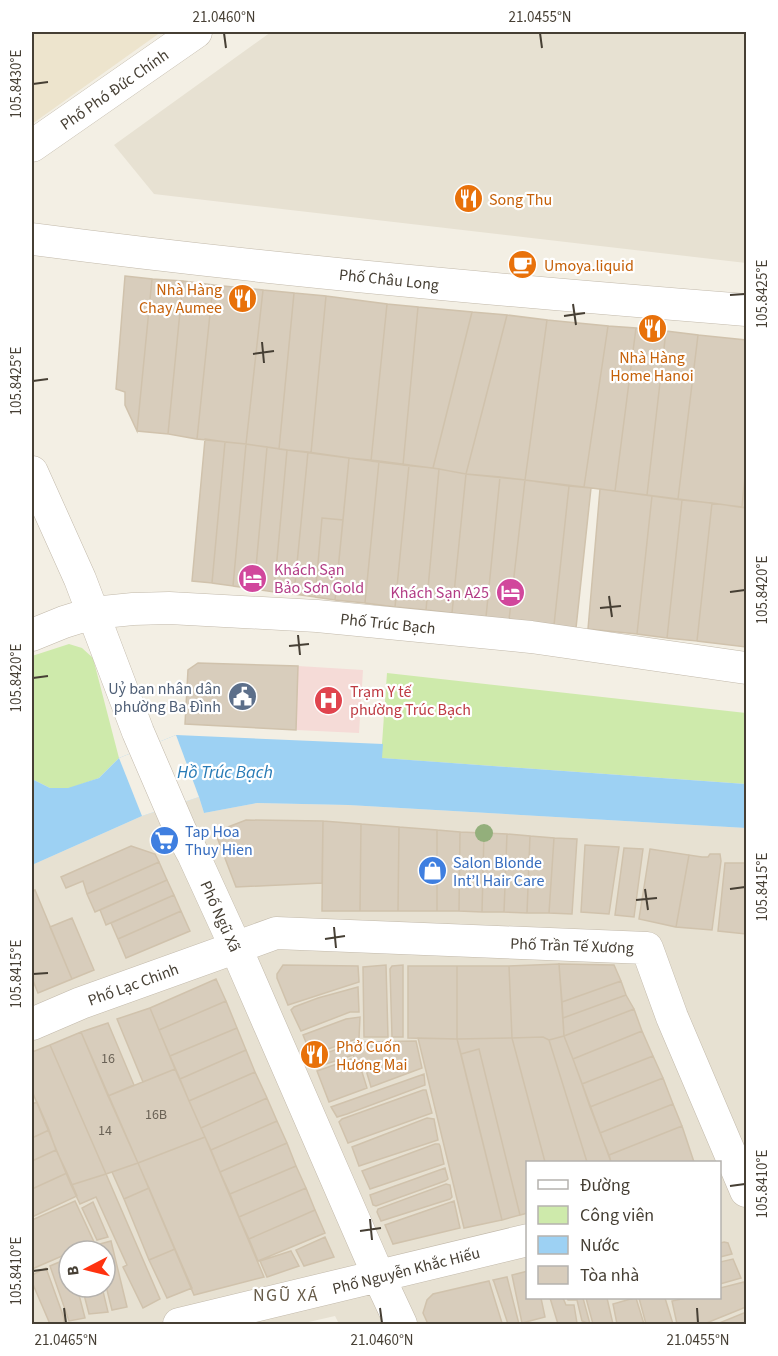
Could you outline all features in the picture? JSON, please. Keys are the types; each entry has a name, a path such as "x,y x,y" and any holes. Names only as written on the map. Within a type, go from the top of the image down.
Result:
{"street":[{"name":"Phố Phó Đức Chính","path":"32,146 196,32"},
{"name":"Phố Châu Long","path":"32,239 183,259 543,294 747,310"},
{"name":"Phố Ngũ Xã","path":"32,472 81,579 138,732 181,832 236,948 401,1324"},
{"name":"Phố Trúc Bạch","path":"32,635 93,613 169,608 317,616 531,637 649,656 747,668"},
{"name":"Phố Trần Tế Xương","path":"236,948 276,933 647,948 739,1188"},
{"name":"Phố Lạc Chinh","path":"32,1024 81,1003 236,948"},
{"name":"Phố Nguyễn Khắc Hiếu","path":"179,1324 526,1240"}],"shaded area":[{"path":"32,32 161,32 32,124"},
{"path":"271,32 746,32 746,263 154,194 114,145"},
{"name":"Trạm Y tế phường Trúc Bạch","path":"298,666 363,670 359,733 296,730"},
{"path":"199,797 204,813 257,803 348,805 746,828 746,1324 339,1324 335,1316 300,1324 32,1324 32,865 142,816"}],"green space":[{"path":"69,644 82,648 93,658 119,758 99,778 68,789 50,788 32,779 32,656"},
{"path":"387,673 746,713 746,784 381,758"}],"water":[{"name":"Hồ Trúc Bạch","path":"176,735 383,744 382,758 746,784 746,828 348,805 257,803 204,813 199,797 142,816 32,865 32,779 50,788 68,788 99,778 119,758"}],"pier":[{"path":"176,735 199,797 142,816 119,758"}],"building":[{"path":"125,276 152,279 137,431 125,405 125,392 116,389"},
{"path":"152,279 183,281 168,434 137,431"},
{"path":"183,281 213,285 197,439 168,434"},
{"path":"213,285 263,290 246,444 197,439"},
{"path":"263,290 294,293 279,449 246,444"},
{"path":"294,293 326,296 311,453 279,449"},
{"path":"326,296 387,304 371,461 311,453"},
{"path":"387,304 418,307 403,465 371,461"},
{"path":"418,307 472,312 433,468 403,465"},
{"path":"472,312 507,315 466,474 433,468"},
{"path":"507,315 547,320 525,480 466,474"},
{"path":"547,320 608,326 584,487 525,480"},
{"path":"608,326 636,328 615,491 584,487"},
{"path":"636,328 666,331 647,495 615,491"},
{"path":"666,331 698,335 678,499 647,495"},
{"path":"698,335 746,340 746,466 742,507 678,499"},
{"path":"205,439 225,442 212,583 192,581"},
{"path":"225,442 246,444 233,586 212,583"},
{"path":"246,444 267,447 254,589 233,586"},
{"path":"267,447 287,450 274,592 254,589"},
{"path":"287,450 308,452 294,594 274,592"},
{"path":"308,452 349,458 343,520 322,518 315,597 294,594"},
{"path":"349,458 379,461 365,603 335,600"},
{"path":"379,461 409,465 395,607 365,603"},
{"path":"409,465 439,469 426,610 395,607"},
{"path":"746,466 746,508 742,507"},
{"path":"439,469 466,474 452,613 426,610"},
{"path":"466,474 500,477 486,617 452,613"},
{"path":"500,477 525,480 509,620 486,617"},
{"path":"525,480 569,486 554,625 509,620"},
{"path":"569,486 591,488 576,628 554,625"},
{"path":"600,489 652,496 637,634 588,629"},
{"path":"652,496 682,500 667,638 637,634"},
{"path":"682,500 712,503 697,641 667,638"},
{"path":"712,503 746,508 746,647 697,641"},
{"path":"322,518 343,520 335,600 315,597"},
{"name":"Uỷ ban nhân dân phường Ba Đình","path":"198,663 298,666 296,730 185,724 188,670"},
{"path":"246,820 323,821 322,883 236,887 215,832"},
{"path":"323,821 361,824 360,911 322,911"},
{"path":"361,824 399,827 398,911 360,911"},
{"path":"399,827 437,830 437,911 398,911"},
{"path":"437,830 460,832 459,911 437,911"},
{"path":"460,832 484,833 482,912 459,911"},
{"path":"484,833 507,834 504,912 482,912"},
{"path":"507,834 530,836 527,913 504,912"},
{"path":"530,836 554,838 549,913 527,913"},
{"path":"554,838 577,839 572,914 549,913"},
{"path":"585,845 619,847 609,914 581,912"},
{"path":"131,846 155,854 159,862 87,894 83,881 66,888 61,877"},
{"path":"624,848 643,849 634,917 615,915"},
{"path":"650,849 689,855 676,927 639,919"},
{"path":"710,854 720,854 721,861 712,930 676,927 689,855 708,857"},
{"path":"159,862 167,880 95,912 87,894"},
{"path":"725,863 746,863 746,934 718,931"},
{"path":"167,880 174,895 106,925 100,910"},
{"path":"35,890 72,979 38,993 32,978 32,892"},
{"path":"174,895 181,911 118,939 111,923"},
{"path":"181,911 190,931 126,958 118,939"},
{"path":"72,918 94,970 72,979 50,927"},
{"path":"559,964 564,1036 549,1040 543,1037 512,1038 509,966"},
{"path":"559,964 614,965 621,981 562,1002"},
{"path":"283,965 358,966 359,982 288,1005 277,978"},
{"path":"386,965 388,1037 364,1037 363,967"},
{"path":"403,965 403,1037 392,1037 390,969 392,966"},
{"path":"408,966 457,966 457,1039 408,1038"},
{"path":"457,966 509,966 512,1038 457,1039"},
{"path":"216,979 226,1001 159,1030 150,1008"},
{"path":"621,981 626,995 563,1018 562,1002"},
{"path":"358,987 359,1012 350,1012 301,1031 291,1010 294,1007"},
{"path":"626,995 634,1009 564,1036 563,1018"},
{"path":"226,1001 237,1028 170,1056 159,1030"},
{"path":"150,1008 175,1069 143,1082 117,1019"},
{"path":"634,1009 642,1031 573,1059 564,1036"},
{"path":"360,1017 359,1038 311,1055 303,1035 346,1019"},
{"path":"108,1023 134,1085 108,1096 81,1032"},
{"path":"237,1028 246,1050 180,1079 170,1056"},
{"path":"642,1031 653,1056 582,1084 573,1059"},
{"path":"81,1032 138,1163 106,1174 50,1045"},
{"path":"564,1036 611,1161 587,1161 549,1040"},
{"path":"543,1037 549,1040 587,1161 545,1161 512,1038"},
{"path":"418,1038 457,1039 502,1220 464,1228"},
{"path":"512,1038 545,1161 526,1161 526,1214 520,1215 479,1049 461,1054 457,1039"},
{"path":"416,1041 422,1068 371,1087 366,1070 363,1067 359,1068 353,1055 315,1067 313,1060 315,1057 357,1042"},
{"path":"50,1045 106,1174 71,1185 32,1091 32,1052"},
{"path":"479,1049 520,1215 502,1220 461,1054"},
{"path":"246,1050 255,1072 189,1101 180,1079"},
{"path":"653,1056 663,1078 590,1107 582,1084"},
{"path":"351,1059 356,1071 362,1072 367,1088 329,1102 317,1071"},
{"path":"175,1069 205,1137 138,1163 108,1096"},
{"path":"255,1072 267,1098 201,1128 189,1101"},
{"path":"424,1074 425,1085 347,1114 337,1117 331,1107"},
{"path":"663,1078 673,1104 600,1133 590,1107"},
{"path":"426,1090 432,1113 348,1143 339,1122 342,1119"},
{"path":"267,1098 277,1121 211,1150 201,1128"},
{"path":"37,1102 49,1130 32,1138 32,1104"},
{"path":"673,1104 682,1126 609,1155 600,1133"},
{"path":"427,1118 434,1119 438,1140 359,1166 352,1147"},
{"path":"277,1121 287,1143 220,1172 211,1150"},
{"path":"682,1126 694,1161 611,1161 609,1155"},
{"path":"49,1130 56,1150 32,1161 32,1138"},
{"path":"205,1137 264,1277 194,1295 138,1163"},
{"path":"287,1143 296,1166 230,1194 220,1172"},
{"path":"435,1144 440,1146 444,1164 370,1189 362,1171"},
{"path":"56,1150 67,1173 32,1189 32,1161"},
{"path":"138,1163 149,1188 124,1199 112,1172"},
{"path":"296,1166 306,1188 239,1217 230,1194"},
{"path":"445,1168 448,1179 445,1181 376,1206 373,1205 370,1195"},
{"path":"67,1173 77,1196 32,1217 32,1189"},
{"path":"106,1174 160,1299 143,1308 123,1267 127,1265 117,1239 96,1197 80,1204 71,1185"},
{"path":"446,1184 450,1185 452,1197 450,1199 381,1221 378,1209"},
{"path":"149,1188 175,1249 149,1260 124,1199"},
{"path":"306,1188 315,1210 249,1239 239,1217"},
{"path":"75,1201 93,1239 57,1239 57,1258 32,1269 32,1220"},
{"path":"454,1201 460,1228 393,1244 385,1225"},
{"path":"93,1202 108,1237 97,1239 82,1208"},
{"path":"315,1210 325,1233 258,1261 249,1239"},
{"path":"325,1237 334,1257 304,1266 296,1250"},
{"path":"721,1243 728,1243 732,1254 721,1257"},
{"path":"175,1249 192,1288 167,1298 149,1260"},
{"path":"291,1251 299,1266 267,1277 260,1261"},
{"path":"733,1259 741,1278 721,1284 721,1262"},
{"path":"57,1263 57,1286 50,1266"},
{"path":"117,1266 127,1307 112,1310 109,1299 117,1299"},
{"path":"46,1268 64,1318 64,1324 50,1324 32,1282 32,1275"},
{"path":"526,1272 526,1299 541,1299 545,1317 522,1323 512,1275"},
{"path":"507,1277 519,1324 508,1324 493,1280"},
{"path":"489,1281 502,1323 428,1324 423,1313 427,1300 433,1294"},
{"path":"744,1282 746,1307 704,1324 677,1324 672,1301 721,1299 721,1288"},
{"path":"61,1299 80,1299 85,1318 69,1321"},
{"path":"85,1299 105,1299 108,1312 89,1314"},
{"path":"550,1299 563,1299 566,1305 574,1305 577,1323 580,1324 558,1324"},
{"path":"583,1299 590,1324 582,1321 577,1300 568,1300"},
{"path":"586,1299 607,1299 613,1324 593,1324"},
{"path":"636,1299 644,1324 617,1324 613,1304"},
{"path":"639,1299 665,1299 673,1324 646,1324"},
{"path":"746,1312 746,1324 717,1324"}],"place":[{"name":"Song Thu","path":"468,199"},
{"name":"Umoya.liquid","path":"523,265"},
{"name":"Nhà Hàng Chay Aumee","path":"243,298"},
{"name":"Nhà Hàng Home Hanoi","path":"652,329"},
{"name":"Khách Sạn Bảo Sơn Gold","path":"253,578"},
{"name":"Khách Sạn A25","path":"510,592"},
{"name":"Uỷ ban nhân dân phường Ba Đình","path":"242,697"},
{"name":"Trạm Y tế phường Trúc Bạch","path":"329,700"},
{"name":"Tap Hoa Thuy Hien","path":"164,840"},
{"name":"Salon Blonde Int’l Hair Care","path":"432,871"},
{"name":"Phở Cuốn Hương Mai","path":"315,1055"}],"district":[{"name":"NGŨ XÁ","path":"286,1295"}]}
